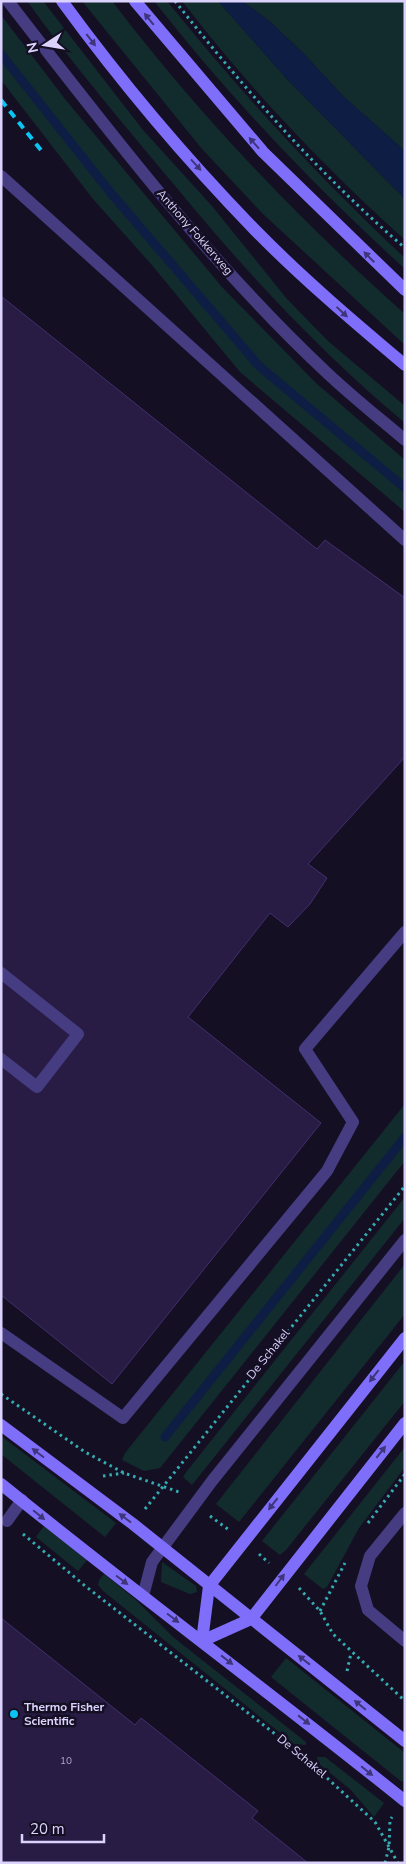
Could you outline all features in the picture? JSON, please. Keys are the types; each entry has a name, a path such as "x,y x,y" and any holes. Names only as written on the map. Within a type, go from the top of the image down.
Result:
{"street":[{"path":"62,1 157,122 244,219 346,316 405,365"},
{"path":"135,1 182,61 263,152 405,290"},
{"path":"202,1641 208,1586 405,1338"},
{"path":"202,1641 251,1619 405,1422"},
{"path":"1,1425 133,1524 208,1586 405,1741"},
{"path":"1,1484 101,1565 202,1641 404,1801"}],"lane":[{"name":"Anthony Fokkerweg","path":"8,1 153,182 255,301 325,371 405,440"},
{"path":"1,176 405,540"},
{"path":"1,1333 123,1418 327,1171 353,1122 304,1049 405,932"},
{"path":"1,973 78,1034 37,1087 1,1059"},
{"path":"143,1596 152,1562 212,1481 405,1240"},
{"path":"7,1521 22,1500"},
{"path":"405,1513 370,1556 362,1586 368,1610 405,1641"}],"path":[{"path":"176,1 216,53 289,134 368,216 405,248"},
{"name":"De Schakel","path":"133,1524 405,1186"},
{"path":"1,1394 85,1452 124,1473 180,1492 196,1505"},
{"name":"De Schakel","path":"7,1521 84,1585 302,1755 375,1822 398,1863"},
{"path":"84,1585 101,1565"},
{"path":"351,1654 405,1701"},
{"path":"385,1863 389,1847 390,1820 404,1801"}],"green space":[{"path":"27,1 43,1 143,130 212,206 287,299 328,341 405,406 405,423 314,340 229,250 100,95"},
{"path":"82,1 112,1 179,85 251,165 326,241 405,314 405,345 263,214 202,149"},
{"path":"154,1 167,1 223,69 311,166 405,258 405,269 338,206 243,107"},
{"path":"182,1 218,1 286,78 405,199 405,240 316,155 260,95"},
{"path":"242,1 405,1 405,151 344,97 303,53 267,19"},
{"path":"1,15 65,99 222,287 316,383 405,460 405,512 240,372 151,264 93,199 1,80"},
{"path":"405,1104 405,1161 160,1468 144,1471 122,1460 125,1453"},
{"path":"405,1197 405,1218 192,1485 183,1477 187,1471"},
{"path":"405,1264 405,1314 239,1522 216,1504"},
{"path":"405,1361 405,1401 286,1550 280,1555 262,1541"},
{"path":"1,1436 116,1523 105,1537 1,1454"},
{"path":"405,1447 405,1467 359,1528 327,1587 323,1589 304,1574"},
{"path":"44,1526 87,1560 78,1571 36,1537"},
{"path":"162,1562 196,1586 197,1592 190,1594 161,1582"},
{"path":"104,1574 135,1599 173,1637 306,1742 306,1745 294,1744 103,1591 98,1585 99,1580"},
{"path":"286,1658 405,1753 405,1778 402,1782 271,1677"},
{"path":"317,1757 325,1757 384,1803 374,1817 351,1790 318,1763"}],"water":[{"path":"218,1 242,1 267,19 303,53 344,97 405,151 405,199 286,78"}],"building":[{"path":"1,296 317,549 325,540 405,598 405,757 308,864 327,878 310,904 288,927 270,913 188,1017 321,1123 112,1384 1,1295"},
{"path":"1,1618 135,1725 141,1718 258,1811 252,1818 308,1863 1,1863"}],"waterway":[{"path":"1,54 110,192 259,366 405,488"},
{"path":"165,1437 405,1137"}],"railway":[{"path":"1,100 44,154"}],"place":[{"name":"Thermo Fisher Scientific","path":"14,1714"}]}
